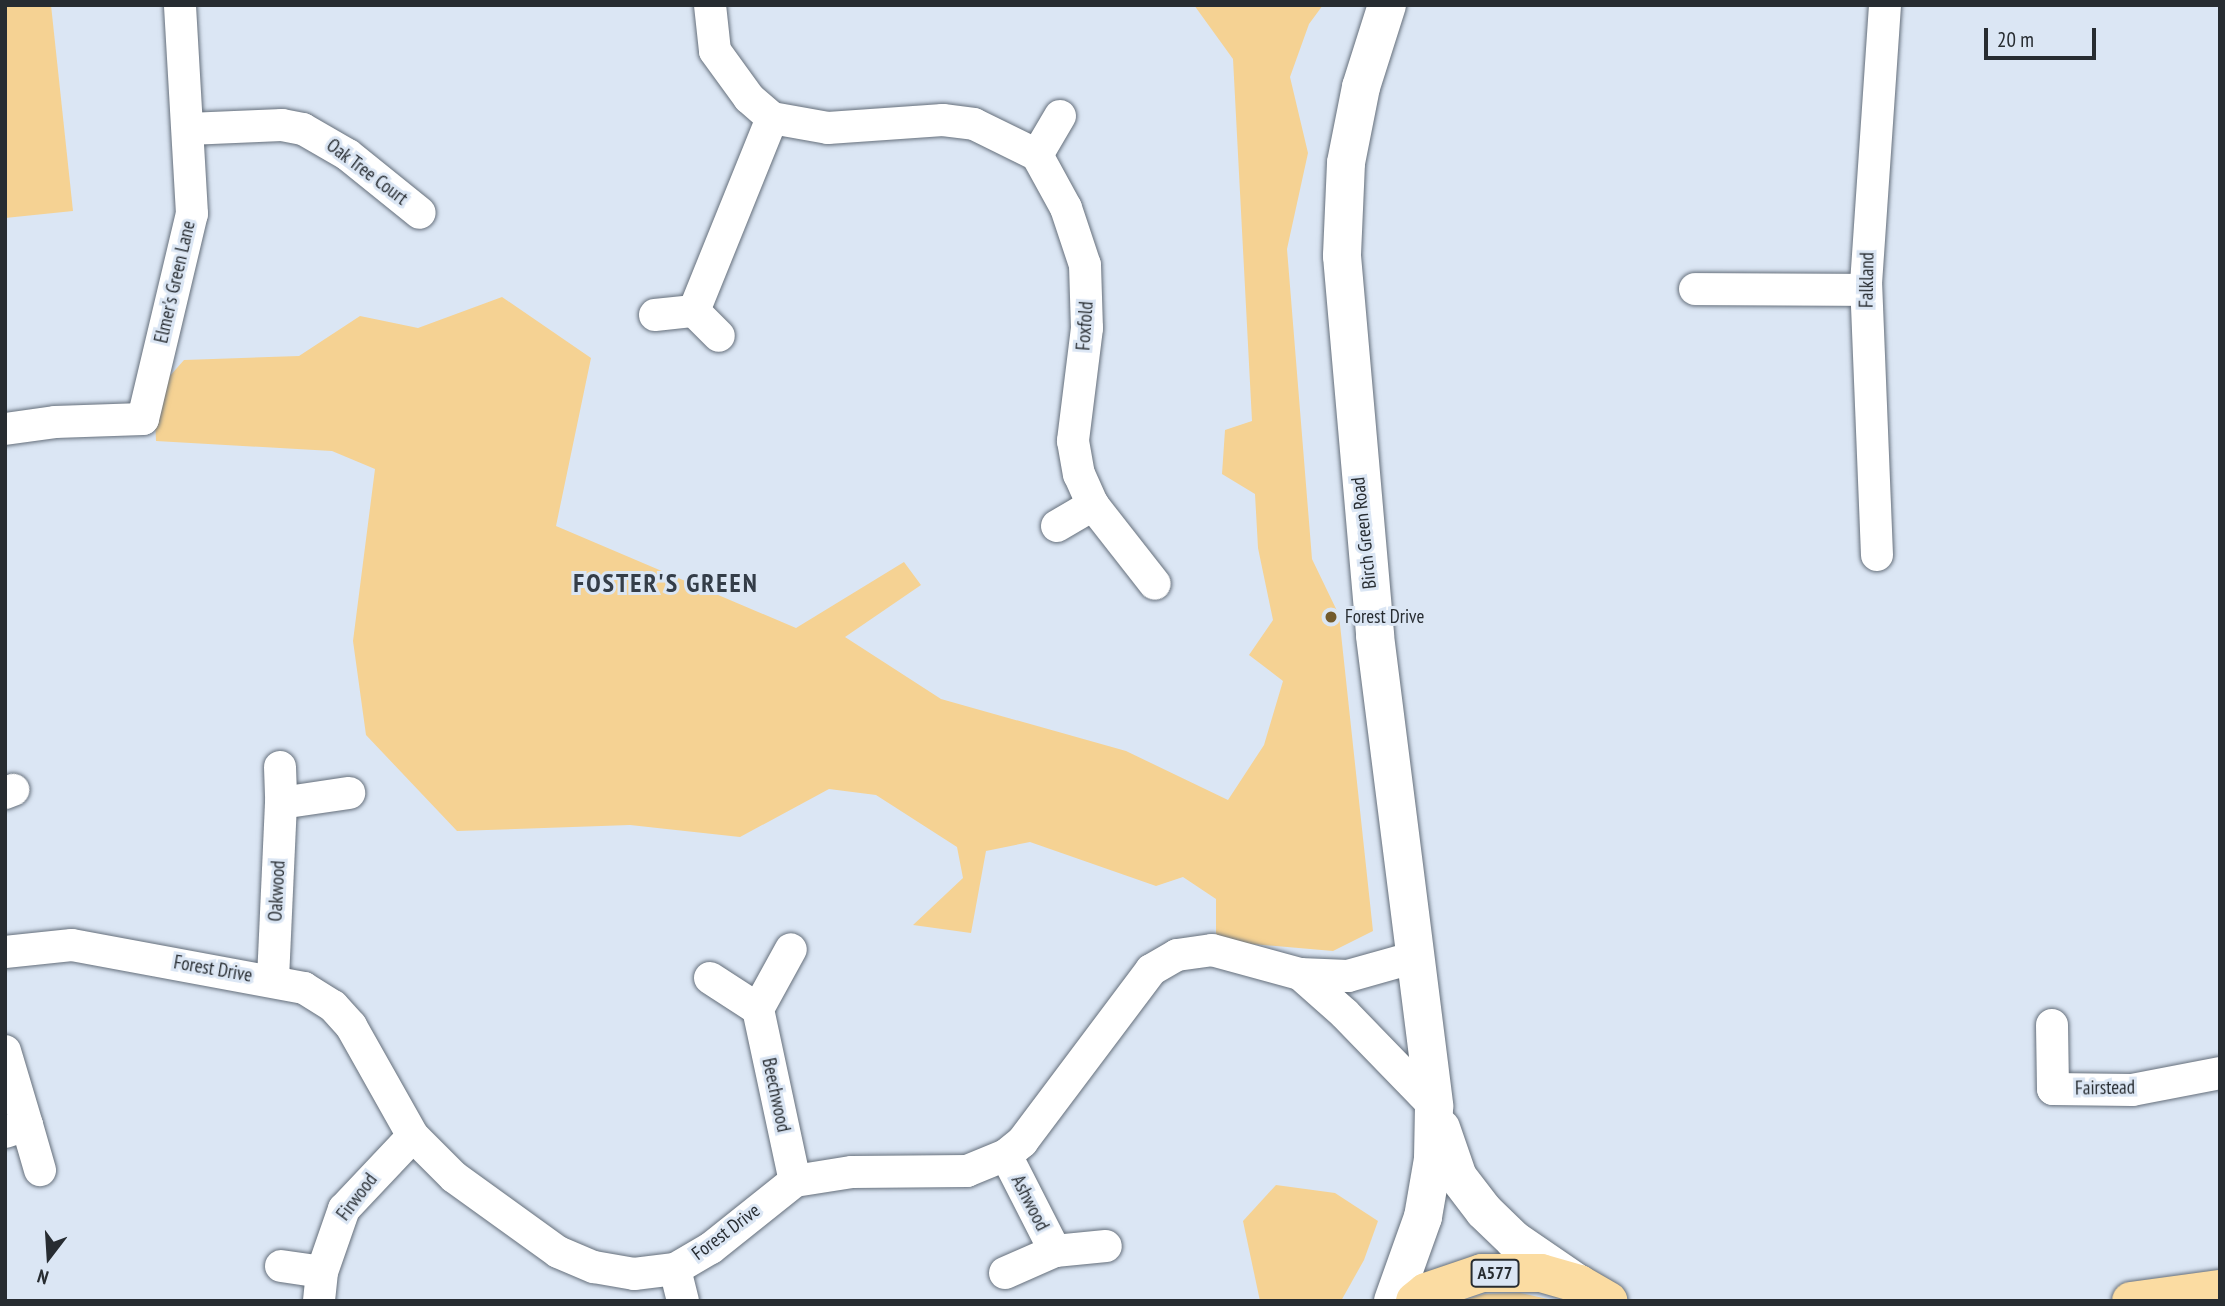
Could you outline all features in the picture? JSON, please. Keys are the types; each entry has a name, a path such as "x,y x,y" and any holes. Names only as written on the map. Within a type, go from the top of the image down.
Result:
{"main road":[{"name":"A577","path":"1415,1301 1426,1292 1482,1273 1541,1273 1594,1292"},
{"path":"2131,1301 2220,1289"}],"street":[{"name":"Elmer's Green Lane","path":"5,429 55,422 143,419 192,214 180,5"},
{"path":"710,5 715,51 749,98 772,118 828,128 943,120 974,124 1037,155 1060,116"},
{"name":"Birch Green Road","path":"1387,5 1362,87 1346,163 1342,256 1349,373 1403,886 1434,1106 1433,1159 1423,1217 1393,1301"},
{"name":"Falkland","path":"1877,555 1866,290 1885,5"},
{"path":"694,311 772,118"},
{"name":"Oak Tree Court","path":"188,130 282,125 303,129 348,155 420,213"},
{"name":"Foxfold","path":"1037,155 1066,208 1084,265 1087,328 1073,441 1079,474 1093,505 1155,584"},
{"path":"1696,289 1866,290"},
{"path":"655,315 694,311"},
{"path":"694,311 719,336"},
{"path":"1057,527 1093,505"},
{"name":"Oakwood","path":"273,979 281,803 280,767"},
{"path":"281,803 349,793"},
{"name":"Forest Drive","path":"5,952 72,946 273,979 304,988 333,1006 351,1026 413,1136 482,1200 558,1252 594,1267 634,1274 675,1269 711,1248 795,1181 852,1172 967,1171 1006,1155 1022,1142 1151,970 1177,954 1212,950 1300,974 1348,976 1412,958"},
{"path":"710,978 758,1009 791,949"},
{"name":"Forest Drive","path":"1300,974 1345,1014 1434,1106"},
{"name":"Beechwood","path":"758,1009 795,1181"},
{"name":"Fairstead","path":"2052,1025 2053,1089 2132,1090 2220,1073"},
{"path":"5,1051 16,1129 40,1170"},
{"name":"Birch Green Road","path":"1434,1106 1458,1177 1484,1212 1514,1240 1594,1292"},
{"name":"Firwood","path":"281,1266 321,1286 344,1209 413,1136"},
{"name":"Ashwood","path":"1006,1155 1055,1251"},
{"name":"Ashwood","path":"1005,1273 1055,1251 1107,1246"},
{"path":"675,1269 683,1301"}],"shaded area":[{"path":"5,5 51,5 73,211 5,218"},
{"path":"1194,5 1323,5 1309,24 1290,77 1308,153 1287,249 1312,559 1339,615 1373,931 1333,951 1216,941 1216,899 1183,877 1156,886 1030,842 986,851 971,933 913,925 963,878 957,847 876,795 829,789 740,837 630,825 457,831 366,735 353,641 375,469 332,451 156,441 154,394 184,360 299,356 360,316 418,328 502,297 591,358 556,526 796,628 904,562 921,585 845,637 941,699 1126,751 1228,800 1264,745 1283,681 1249,655 1273,620 1258,548 1255,494 1222,474 1225,430 1252,421 1233,59"},
{"path":"1276,1185 1335,1193 1378,1221 1364,1260 1341,1301 1260,1301 1243,1221"},
{"path":"1520,1293 1557,1301 1461,1301 1484,1294"}],"place":[{"name":"Forest Drive","path":"1331,617"}],"district":[{"name":"FOSTER'S GREEN","path":"666,583"}]}
